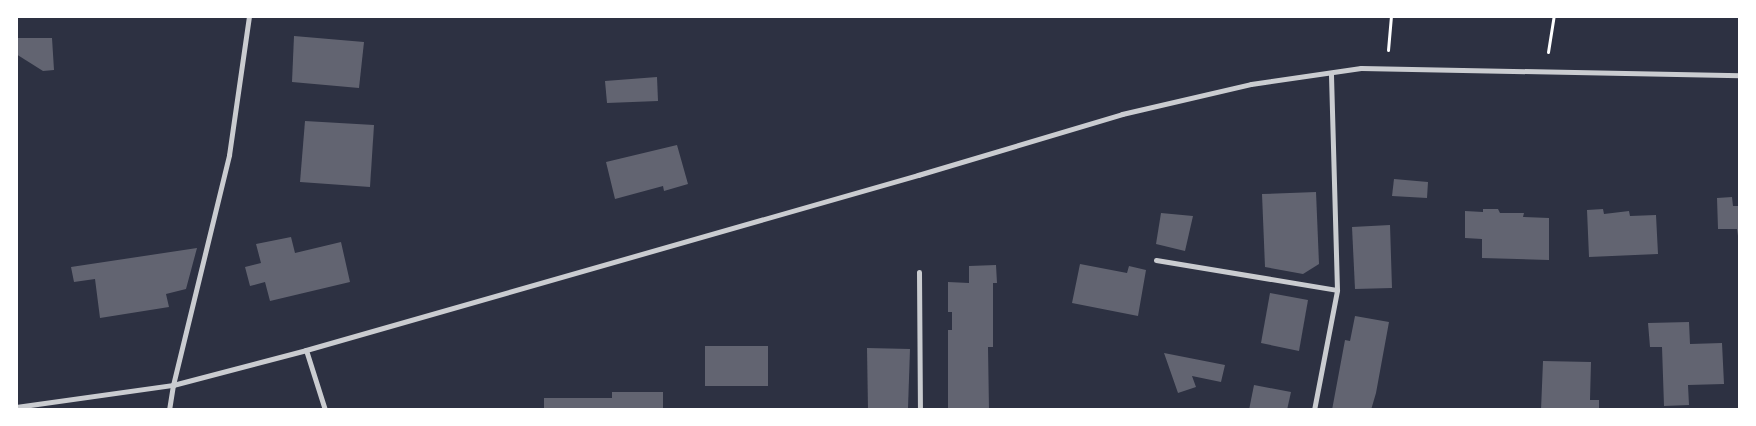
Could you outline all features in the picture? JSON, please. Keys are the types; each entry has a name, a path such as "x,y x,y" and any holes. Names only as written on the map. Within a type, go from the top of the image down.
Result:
{"street":[{"path":"168,410 229,155 249,16"},
{"path":"16,407 173,385 306,350 880,186 1122,114 1251,84 1331,74 1361,68 1740,75"},
{"path":"1314,410 1337,290 1334,99 1331,74"},
{"path":"1156,260 1337,290"},
{"path":"919,272 920,410"},
{"path":"306,350 326,410"}],"path":[{"path":"1386,69 1391,16"},
{"path":"1544,72 1554,16"}],"building":[{"path":"294,36 364,42 359,88 292,82"},
{"path":"16,38 52,38 54,70 43,71 16,54"},
{"path":"657,77 658,101 607,103 605,81"},
{"path":"305,121 374,125 370,187 300,182"},
{"path":"677,145 688,184 664,191 663,186 615,199 606,162"},
{"path":"1394,179 1428,182 1427,198 1392,196"},
{"path":"1316,192 1319,264 1303,274 1265,267 1262,194"},
{"path":"1732,197 1733,206 1740,206 1740,250 1737,229 1718,229 1717,198"},
{"path":"1483,209 1498,209 1500,213 1524,213 1523,217 1549,218 1549,260 1482,258 1482,239 1465,238 1465,211 1483,212"},
{"path":"1603,209 1604,214 1629,211 1630,216 1656,215 1658,254 1589,257 1587,210"},
{"path":"1161,213 1193,216 1185,251 1156,244"},
{"path":"1390,225 1392,288 1355,289 1352,227"},
{"path":"291,237 295,253 341,242 350,282 270,301 265,282 250,286 245,267 261,263 256,244"},
{"path":"197,248 186,289 166,294 169,307 100,318 95,279 74,282 71,267"},
{"path":"1080,264 1127,273 1129,266 1146,270 1138,316 1072,303"},
{"path":"996,265 997,283 993,283 993,347 988,347 989,410 948,410 948,330 952,330 952,312 948,312 948,282 969,283 969,266"},
{"path":"1270,293 1308,300 1299,351 1261,343"},
{"path":"1355,316 1389,322 1376,393 1371,410 1332,410 1345,340 1350,341"},
{"path":"1689,322 1690,344 1722,343 1724,384 1688,385 1689,405 1664,406 1662,347 1650,347 1648,323"},
{"path":"705,346 768,346 768,386 705,386"},
{"path":"867,348 910,349 908,408 868,410"},
{"path":"1164,353 1225,365 1221,382 1192,376 1196,387 1178,393"},
{"path":"1543,361 1591,362 1590,400 1599,400 1599,410 1541,410"},
{"path":"1254,385 1291,392 1287,410 1249,410"},
{"path":"612,392 663,392 663,410 544,410 544,398 612,398"}]}
